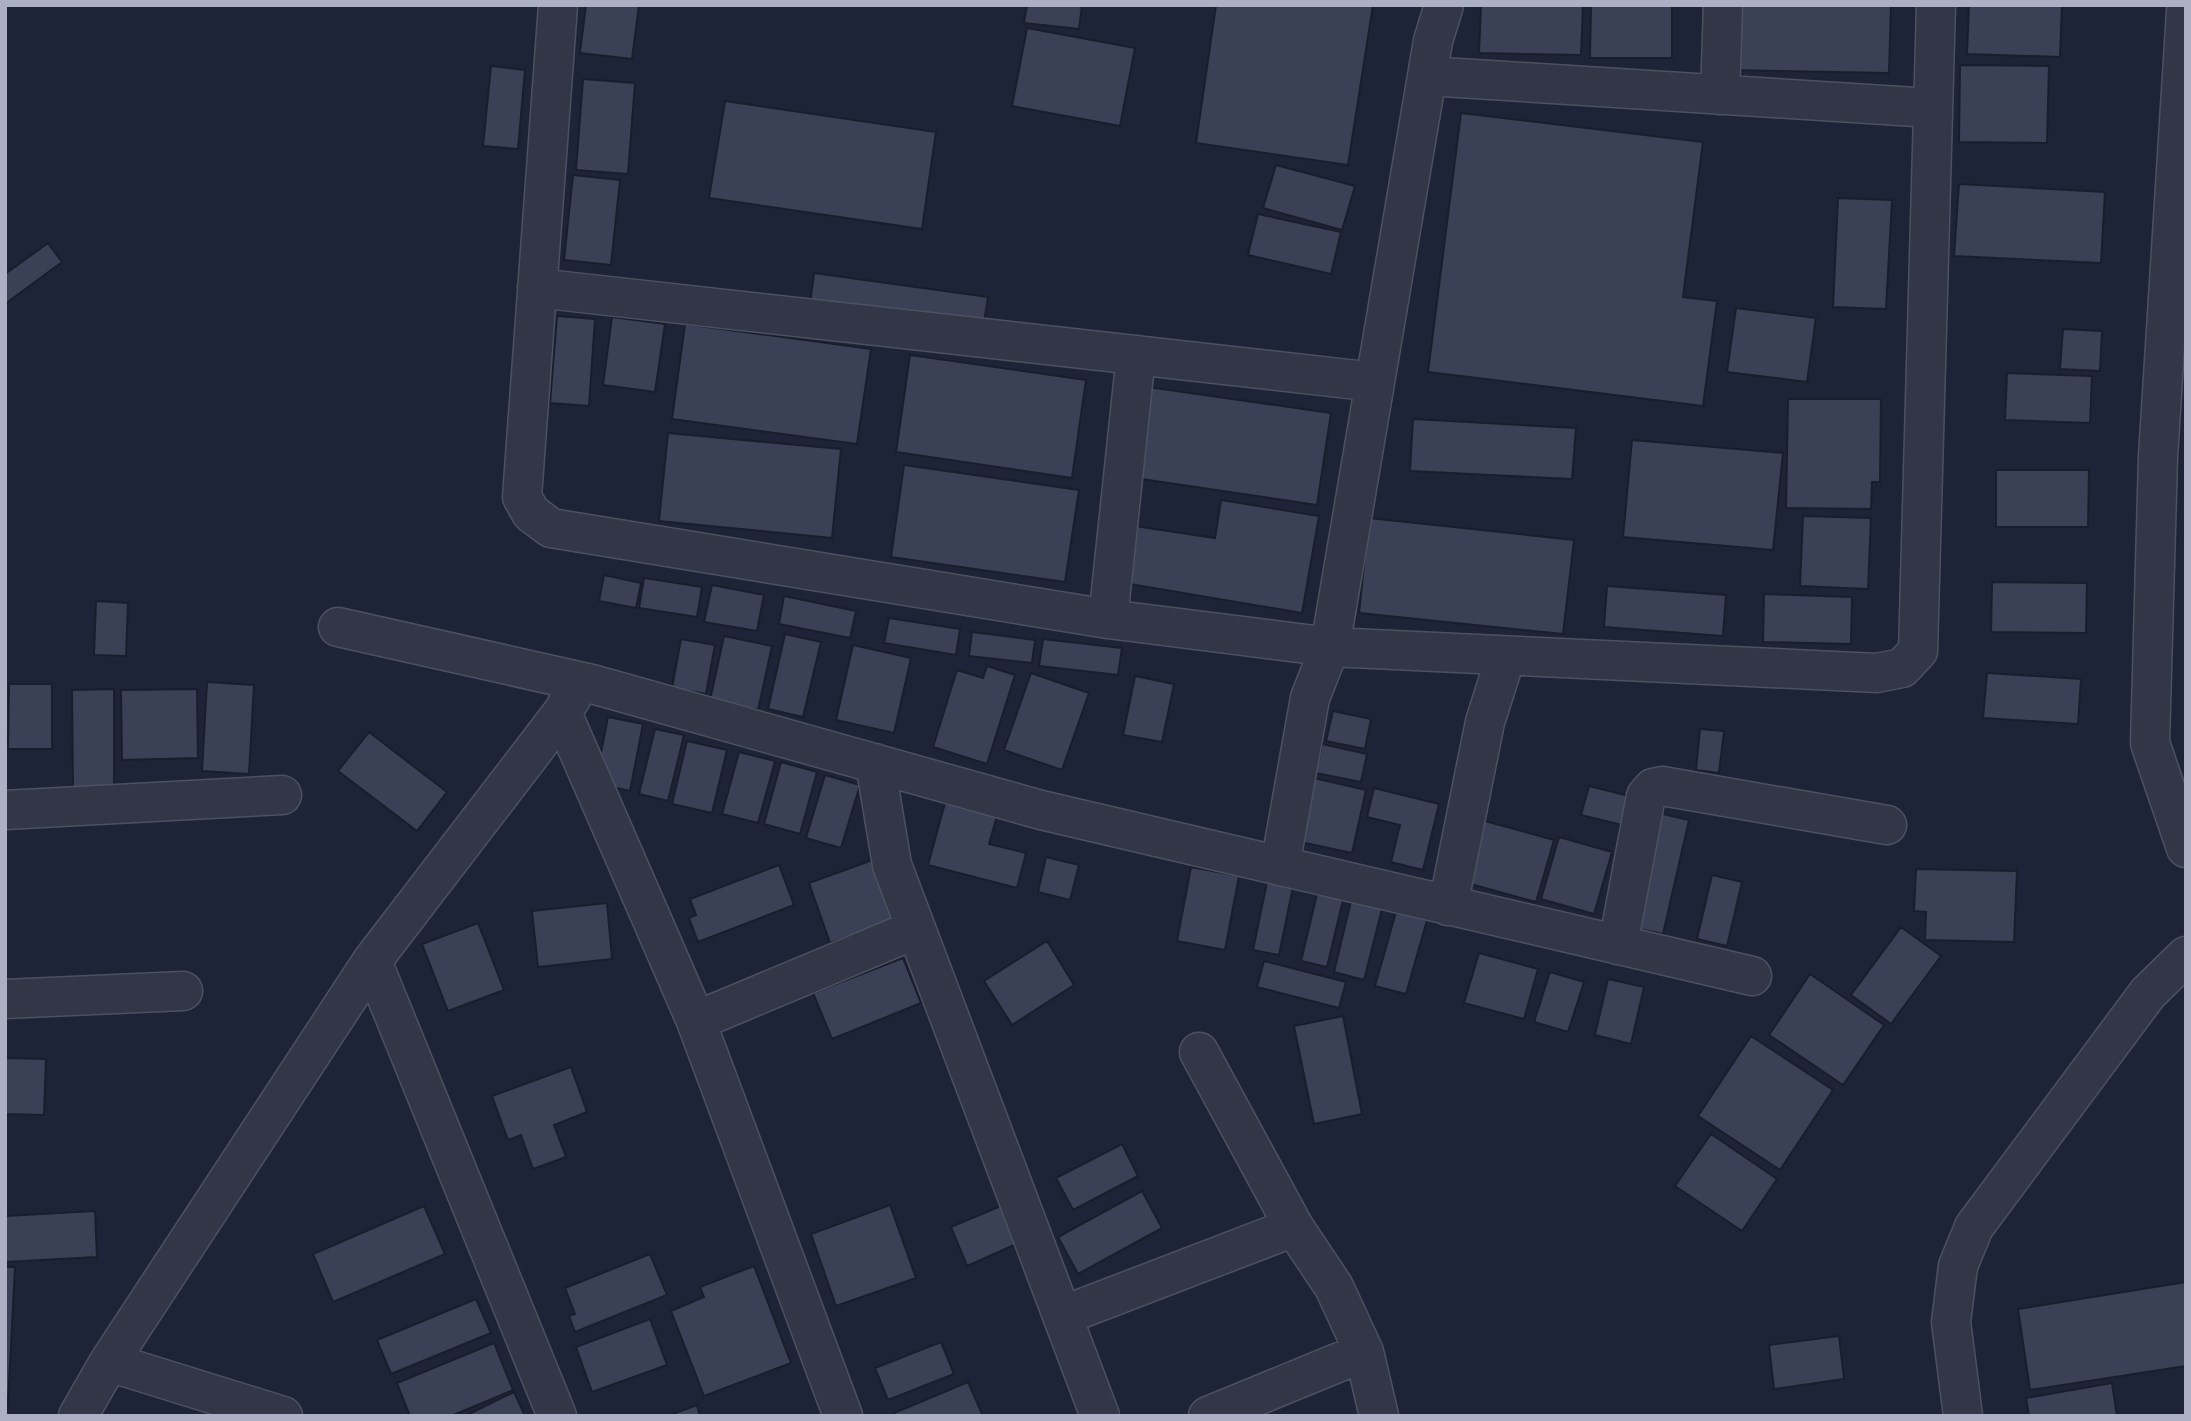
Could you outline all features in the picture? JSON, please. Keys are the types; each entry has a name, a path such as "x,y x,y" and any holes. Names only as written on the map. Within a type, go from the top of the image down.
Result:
{"street":[{"path":"558,5 522,497 531,513 551,527 1108,620 1329,647 1877,673 1902,668 1918,651 1931,108 1936,5"},
{"path":"1280,866 1310,698 1329,647 1427,76 1444,5"},
{"path":"1720,95 1723,5"},
{"path":"2186,11 2178,274 2158,457 2150,743 2172,765 2186,848"},
{"path":"1427,76 1931,108"},
{"path":"537,288 1375,382"},
{"path":"1108,620 1136,355"},
{"path":"338,627 572,697 875,764 1041,810 1752,976"},
{"path":"1448,906 1485,722 1506,656"},
{"path":"78,1416 109,1362 372,961 572,697"},
{"path":"572,697 696,1020 843,1416"},
{"path":"875,764 892,865 1100,1416"},
{"path":"1618,945 1646,796 1653,788 1662,786 1887,825"},
{"path":"5,810 282,795"},
{"path":"696,1020 916,929"},
{"path":"1963,1416 1951,1322 1958,1266 1974,1227 2148,993 2186,956"},
{"path":"372,961 557,1416"},
{"path":"5,999 183,991"},
{"path":"1199,1052 1294,1227 1334,1287 1364,1352 1379,1416"},
{"path":"1062,1316 1294,1227"},
{"path":"1208,1416 1364,1352"},
{"path":"109,1362 283,1416"}],"building":[{"path":"586,5 639,5 632,59 580,53"},
{"path":"1027,5 1082,5 1079,29 1024,23"},
{"path":"1216,5 1373,5 1348,165 1196,143"},
{"path":"1481,5 1583,5 1581,55 1479,53"},
{"path":"1591,5 1672,5 1672,58 1590,58"},
{"path":"1731,5 1891,5 1889,73 1730,70"},
{"path":"1969,5 2062,5 2060,57 1967,54"},
{"path":"1027,28 1135,48 1120,126 1012,106"},
{"path":"1960,65 2049,66 2047,143 1959,142"},
{"path":"491,66 525,70 518,149 483,146"},
{"path":"583,79 635,83 628,174 576,170"},
{"path":"725,101 936,132 922,229 709,198"},
{"path":"1461,113 1703,142 1683,297 1717,301 1703,406 1428,372"},
{"path":"1276,165 1355,186 1342,230 1263,208"},
{"path":"573,175 620,180 611,265 564,260"},
{"path":"1959,184 2105,192 2101,263 1954,256"},
{"path":"1838,198 1892,200 1886,309 1833,307"},
{"path":"1258,214 1341,232 1331,274 1248,255"},
{"path":"48,243 62,262 5,304 5,274"},
{"path":"814,273 988,297 983,329 810,304"},
{"path":"1736,308 1816,318 1807,382 1727,372"},
{"path":"557,316 595,319 589,406 550,403"},
{"path":"612,317 665,324 655,392 603,385"},
{"path":"685,324 871,349 857,444 672,419"},
{"path":"2063,329 2102,331 2100,371 2060,369"},
{"path":"910,355 1086,380 1072,478 896,452"},
{"path":"2007,373 2092,376 2090,423 2005,420"},
{"path":"1141,386 1331,413 1317,505 1128,477"},
{"path":"1788,399 1881,399 1880,482 1872,482 1871,509 1786,508"},
{"path":"1413,419 1576,428 1572,479 1410,471"},
{"path":"668,433 841,449 832,538 659,521"},
{"path":"1632,440 1783,453 1773,550 1623,537"},
{"path":"904,465 1079,490 1065,582 891,557"},
{"path":"1996,470 2089,470 2088,527 1996,527"},
{"path":"1221,500 1319,516 1302,613 1118,582 1128,525 1215,538"},
{"path":"1803,516 1871,518 1868,589 1800,586"},
{"path":"1369,518 1574,540 1563,634 1359,613"},
{"path":"604,575 641,583 636,608 599,601"},
{"path":"644,578 702,587 697,617 639,608"},
{"path":"1992,582 2087,583 2086,633 1991,632"},
{"path":"712,585 764,595 757,631 704,622"},
{"path":"1607,586 1726,595 1723,636 1604,627"},
{"path":"1764,594 1852,597 1851,644 1763,642"},
{"path":"784,596 856,611 850,638 779,624"},
{"path":"96,601 128,603 126,656 94,655"},
{"path":"889,618 960,629 956,655 884,643"},
{"path":"972,632 1035,640 1032,663 969,656"},
{"path":"785,634 821,642 803,717 768,709"},
{"path":"724,636 772,646 758,710 710,700"},
{"path":"681,639 715,645 706,694 672,688"},
{"path":"1043,639 1122,648 1118,675 1039,666"},
{"path":"853,645 911,658 894,733 836,720"},
{"path":"987,666 1015,675 987,764 933,747 957,670 983,678"},
{"path":"1031,673 1089,693 1062,770 1004,750"},
{"path":"1987,673 2081,679 2078,724 1983,718"},
{"path":"1135,676 1174,684 1162,742 1123,735"},
{"path":"207,682 254,685 249,774 202,771"},
{"path":"9,684 52,684 52,749 8,749"},
{"path":"114,689 114,791 73,792 72,690"},
{"path":"197,689 198,758 122,760 121,690"},
{"path":"1333,711 1371,719 1365,749 1326,741"},
{"path":"608,717 643,724 630,791 595,783"},
{"path":"655,729 684,735 668,801 639,794"},
{"path":"1700,729 1724,731 1719,773 1696,770"},
{"path":"369,732 447,792 417,831 338,771"},
{"path":"687,741 727,750 712,813 672,804"},
{"path":"1322,744 1367,754 1361,782 1316,773"},
{"path":"739,752 775,761 758,823 722,814"},
{"path":"781,762 817,772 800,834 764,824"},
{"path":"825,775 860,785 841,848 806,838"},
{"path":"1305,776 1366,790 1352,853 1291,840"},
{"path":"1589,786 1629,796 1622,825 1581,815"},
{"path":"1374,788 1439,804 1423,870 1391,862 1400,825 1367,817"},
{"path":"945,803 997,816 989,844 1026,853 1017,888 928,865"},
{"path":"1650,811 1689,820 1663,934 1624,926"},
{"path":"1474,818 1554,840 1536,902 1456,880"},
{"path":"1559,837 1612,852 1594,914 1541,899"},
{"path":"1046,857 1079,865 1070,900 1038,892"},
{"path":"878,858 908,916 830,943 809,883"},
{"path":"779,865 794,905 698,942 689,918 696,915 690,899"},
{"path":"1191,867 1239,876 1225,950 1177,941"},
{"path":"1916,869 2017,871 2014,942 1925,940 1926,912 1914,911"},
{"path":"1712,875 1742,882 1727,946 1697,939"},
{"path":"1267,882 1293,887 1279,955 1253,950"},
{"path":"1317,894 1343,900 1327,967 1301,961"},
{"path":"1351,901 1382,909 1364,980 1334,972"},
{"path":"607,903 612,959 538,967 532,911"},
{"path":"1396,912 1427,920 1406,994 1375,986"},
{"path":"478,923 504,990 448,1011 422,944"},
{"path":"1901,927 1941,956 1891,1024 1851,995"},
{"path":"1047,941 1074,985 1012,1025 984,981"},
{"path":"1479,953 1538,969 1524,1019 1464,1003"},
{"path":"903,958 921,1003 832,1039 813,993"},
{"path":"1264,961 1346,982 1339,1008 1257,987"},
{"path":"1550,972 1584,982 1568,1032 1534,1022"},
{"path":"1810,974 1884,1025 1843,1085 1769,1035"},
{"path":"1608,979 1644,987 1631,1044 1595,1035"},
{"path":"1343,1016 1362,1114 1314,1124 1294,1026"},
{"path":"1751,1036 1833,1090 1780,1170 1698,1116"},
{"path":"5,1058 46,1059 44,1115 5,1114"},
{"path":"571,1067 587,1112 554,1125 566,1157 533,1169 521,1135 508,1140 492,1096"},
{"path":"1711,1134 1777,1179 1742,1231 1675,1186"},
{"path":"1122,1144 1138,1176 1073,1210 1056,1178"},
{"path":"1142,1191 1162,1228 1078,1274 1058,1237"},
{"path":"890,1205 916,1278 836,1306 811,1234"},
{"path":"1003,1205 1019,1243 967,1266 951,1227"},
{"path":"424,1206 445,1254 333,1302 313,1254"},
{"path":"95,1211 97,1257 5,1262 5,1216"},
{"path":"650,1254 667,1295 575,1332 569,1316 575,1314 565,1288"},
{"path":"754,1266 791,1363 704,1396 671,1311 704,1297 700,1287"},
{"path":"5,1267 15,1267 8,1403 5,1403"},
{"path":"2186,1282 2186,1366 2030,1390 2018,1309"},
{"path":"476,1299 491,1333 391,1374 377,1340"},
{"path":"650,1319 667,1365 592,1392 576,1347"},
{"path":"1839,1336 1844,1379 1774,1389 1769,1345"},
{"path":"941,1342 954,1374 888,1400 875,1368"},
{"path":"494,1343 513,1390 451,1416 410,1416 397,1383"},
{"path":"968,1382 983,1416 895,1416 894,1413"},
{"path":"2112,1383 2117,1416 2029,1416 2026,1398"},
{"path":"514,1392 525,1416 465,1416"},
{"path":"697,1405 700,1416 667,1416"}]}
